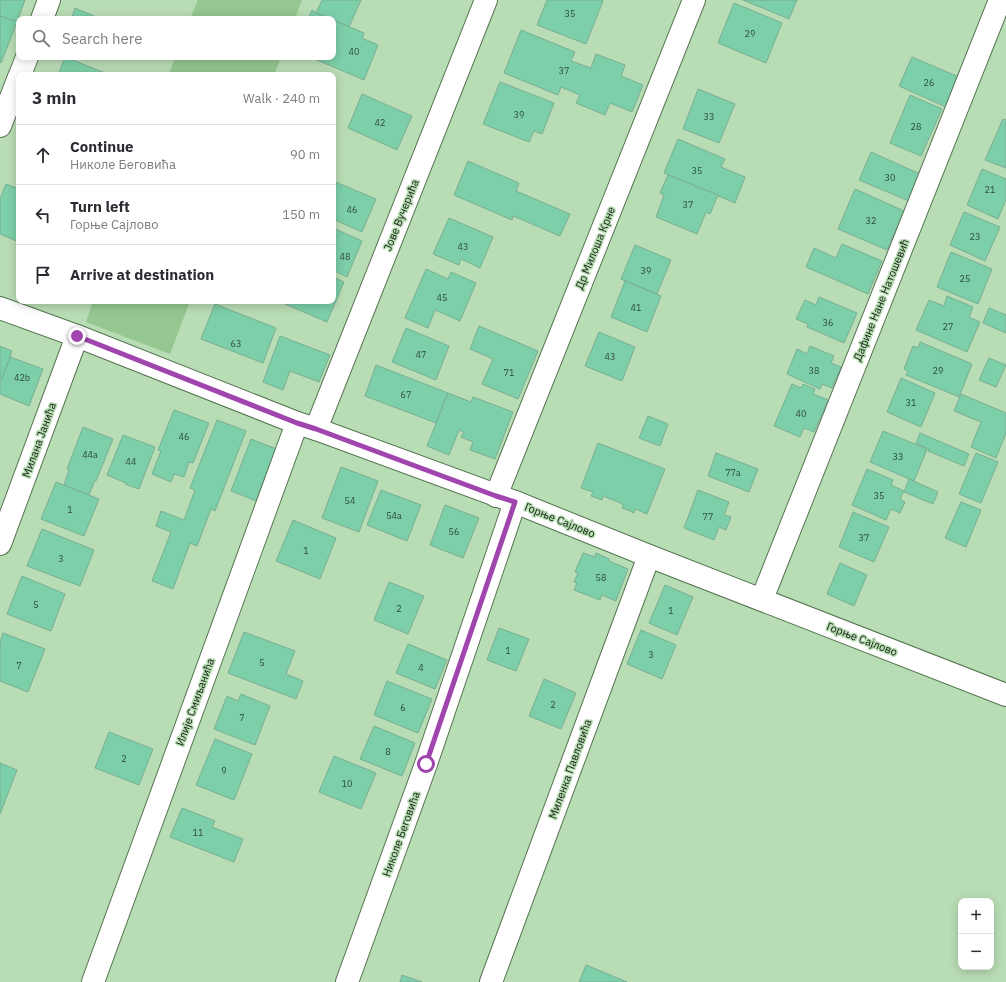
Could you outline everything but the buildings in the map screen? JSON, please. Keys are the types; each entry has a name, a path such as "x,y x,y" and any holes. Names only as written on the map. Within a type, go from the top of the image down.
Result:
{"street":[{"path":"43,16 49,0"},
{"name":"Јове Вучерића","path":"307,426 486,0"},
{"name":"Др Милоша Крне","path":"505,499 694,0"},
{"name":"Дафине Нане Натошевић","path":"762,599 1000,0"},
{"path":"21,72 26,60"},
{"path":"0,126 16,84"},
{"name":"Горње Сајлово","path":"0,308 77,336 307,426 505,499 1006,695"},
{"name":"Милана Јанића","path":"0,544 77,336"},
{"name":"Илије Смиљанића","path":"93,982 307,426"},
{"name":"Николе Беговића","path":"347,982 426,764 505,499"},
{"name":"Миленка Павловића","path":"491,982 649,556"}],"green space":[{"path":"198,0 302,0 296,16 191,16"},
{"path":"174,60 280,60 275,72 170,72"},
{"path":"92,304 189,304 170,354 86,322"}],"route":[{"path":"77,336 297,423 515,502 426,764"}]}
